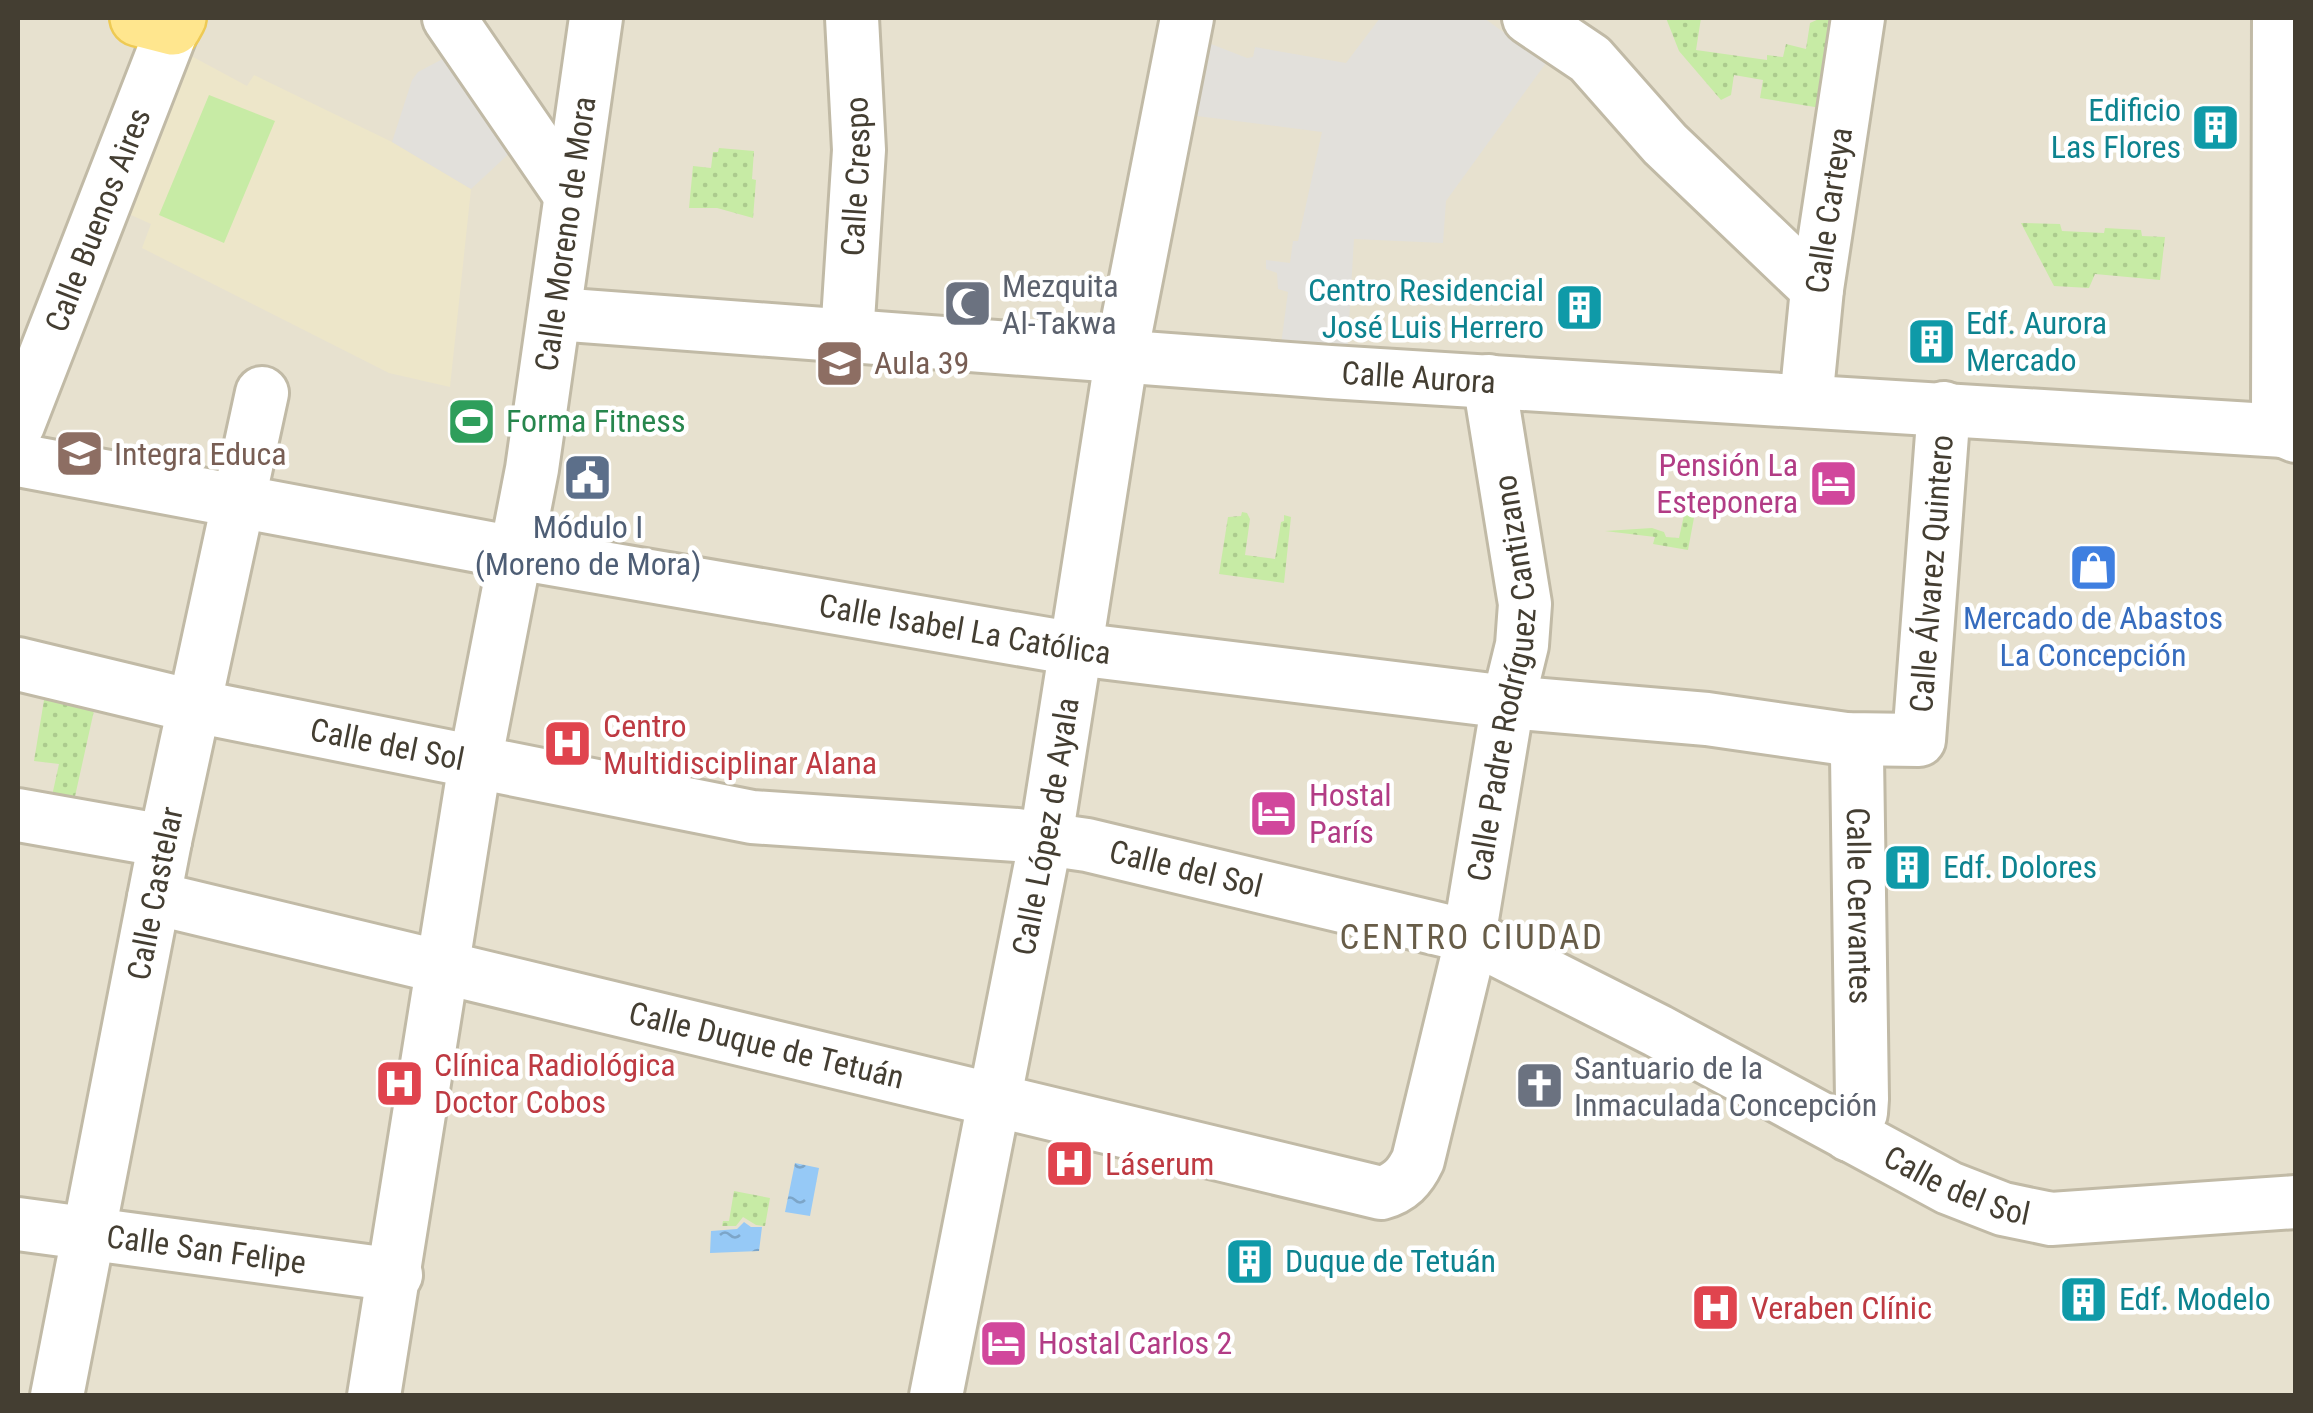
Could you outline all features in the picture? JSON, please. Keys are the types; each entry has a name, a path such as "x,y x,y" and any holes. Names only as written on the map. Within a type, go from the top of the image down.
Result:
{"street":[{"path":"449,18 569,193"},
{"name":"Calle Moreno de Mora","path":"374,1396 475,763 516,553 556,314 569,193 596,18"},
{"name":"Calle Crespo","path":"847,336 859,150 852,18"},
{"name":"Calle López de Ayala","path":"936,1396 1046,838 1121,358 1187,18"},
{"path":"1529,18 1586,38 1666,144 1817,290"},
{"name":"Calle Carteya","path":"1806,401 1817,290 1858,18"},
{"path":"2279,18 2278,415 2287,432"},
{"name":"Calle Buenos Aires","path":"18,425 163,21"},
{"name":"Calle Aurora","path":"556,314 1121,358 2287,432"},
{"name":"Calle Padre Rodríguez Cantizano","path":"1381,1192 1404,1181 1418,1160 1472,937 1508,702 1522,645 1524,604 1489,381"},
{"name":"Calle Castelar","path":"58,1396 165,842 262,393"},
{"name":"Calle Álvarez Quintero","path":"1919,740 1944,408"},
{"name":"Calle Isabel La Católica","path":"18,460 516,553 1076,649 1846,739 1919,740"},
{"name":"Calle del Sol","path":"18,664 195,705 752,817 1046,838 1472,937 1643,1022 1948,1188 2003,1209 2050,1219 2296,1202"},
{"name":"Calle Cervantes","path":"1846,739 1857,756 1862,1099 1861,1114 1848,1135"},
{"path":"18,815 165,842"},
{"name":"Calle Duque de Tetuán","path":"154,898 1381,1192"},
{"name":"Calle San Felipe","path":"18,1224 396,1275"}],"shaded area":[{"path":"18,18 2295,18 2295,1395 18,1395"},
{"path":"1380,18 1484,18 1546,63 1446,201 1443,243 1354,239 1347,356 1280,352 1288,292 1278,289 1277,273 1266,269 1266,260 1290,263 1322,132 1197,116 1211,44 1247,58 1253,57 1255,47 1346,63"},
{"path":"182,51 247,86 254,75 392,142 471,189 450,387 389,373 142,248 151,224 122,211"},
{"path":"452,54 512,151 471,189 392,142 412,80 418,72"}],"green space":[{"path":"1666,18 1701,18 1696,50 1767,60 1767,55 1783,57 1786,44 1806,49 1810,23 1821,18 1845,18 1833,110 1760,98 1763,80 1734,75 1731,95 1721,100 1679,51"},
{"path":"209,95 275,121 224,243 159,215"},
{"path":"719,148 754,151 753,218 717,208 689,208 693,166 711,168 713,152"},
{"path":"2021,223 2060,224 2062,231 2141,230 2142,236 2165,237 2160,280 2095,274 2089,288 2054,286"},
{"path":"1686,506 1696,507 1688,550 1653,544 1655,537 1605,531 1652,528 1664,532 1666,537 1679,538"},
{"path":"1242,512 1250,519 1245,555 1275,559 1281,522 1284,515 1291,517 1284,583 1219,574 1228,517 1241,516"},
{"path":"45,694 95,706 72,810 50,805 59,764 34,761"},
{"path":"734,1191 770,1198 765,1226 743,1217 736,1226 722,1226 723,1221 729,1221"}],"water":[{"path":"795,1163 819,1168 810,1216 785,1212"},
{"path":"744,1222 762,1227 759,1251 710,1253 711,1231 737,1229"}],"place":[{"name":"Edificio Las Flores","path":"2216,128"},
{"name":"Mezquita Al-Takwa","path":"967,304"},
{"name":"Centro Residencial José Luis Herrero","path":"1579,308"},
{"name":"Edf. Aurora Mercado","path":"1931,341"},
{"name":"Aula 39","path":"839,363"},
{"name":"Forma Fitness","path":"471,421"},
{"name":"Integra Educa","path":"79,454"},
{"name":"Módulo I (Moreno de Mora)","path":"588,477"},
{"name":"Pensión La Esteponera","path":"1833,483"},
{"name":"Mercado de Abastos La Concepción","path":"2093,568"},
{"name":"Centro Multidisciplinar Alana","path":"568,744"},
{"name":"Hostal París","path":"1274,813"},
{"name":"Edf. Dolores","path":"1908,867"},
{"name":"Clínica Radiológica Doctor Cobos","path":"399,1083"},
{"name":"Santuario de la Inmaculada Concepción","path":"1539,1086"},
{"name":"Láserum","path":"1070,1164"},
{"name":"Duque de Tetuán","path":"1250,1261"},
{"name":"Edf. Modelo","path":"2084,1299"},
{"name":"Veraben Clínic","path":"1716,1308"},
{"name":"Hostal Carlos 2","path":"1003,1343"}],"district":[{"name":"CENTRO CIUDAD","path":"1472,937"}]}
